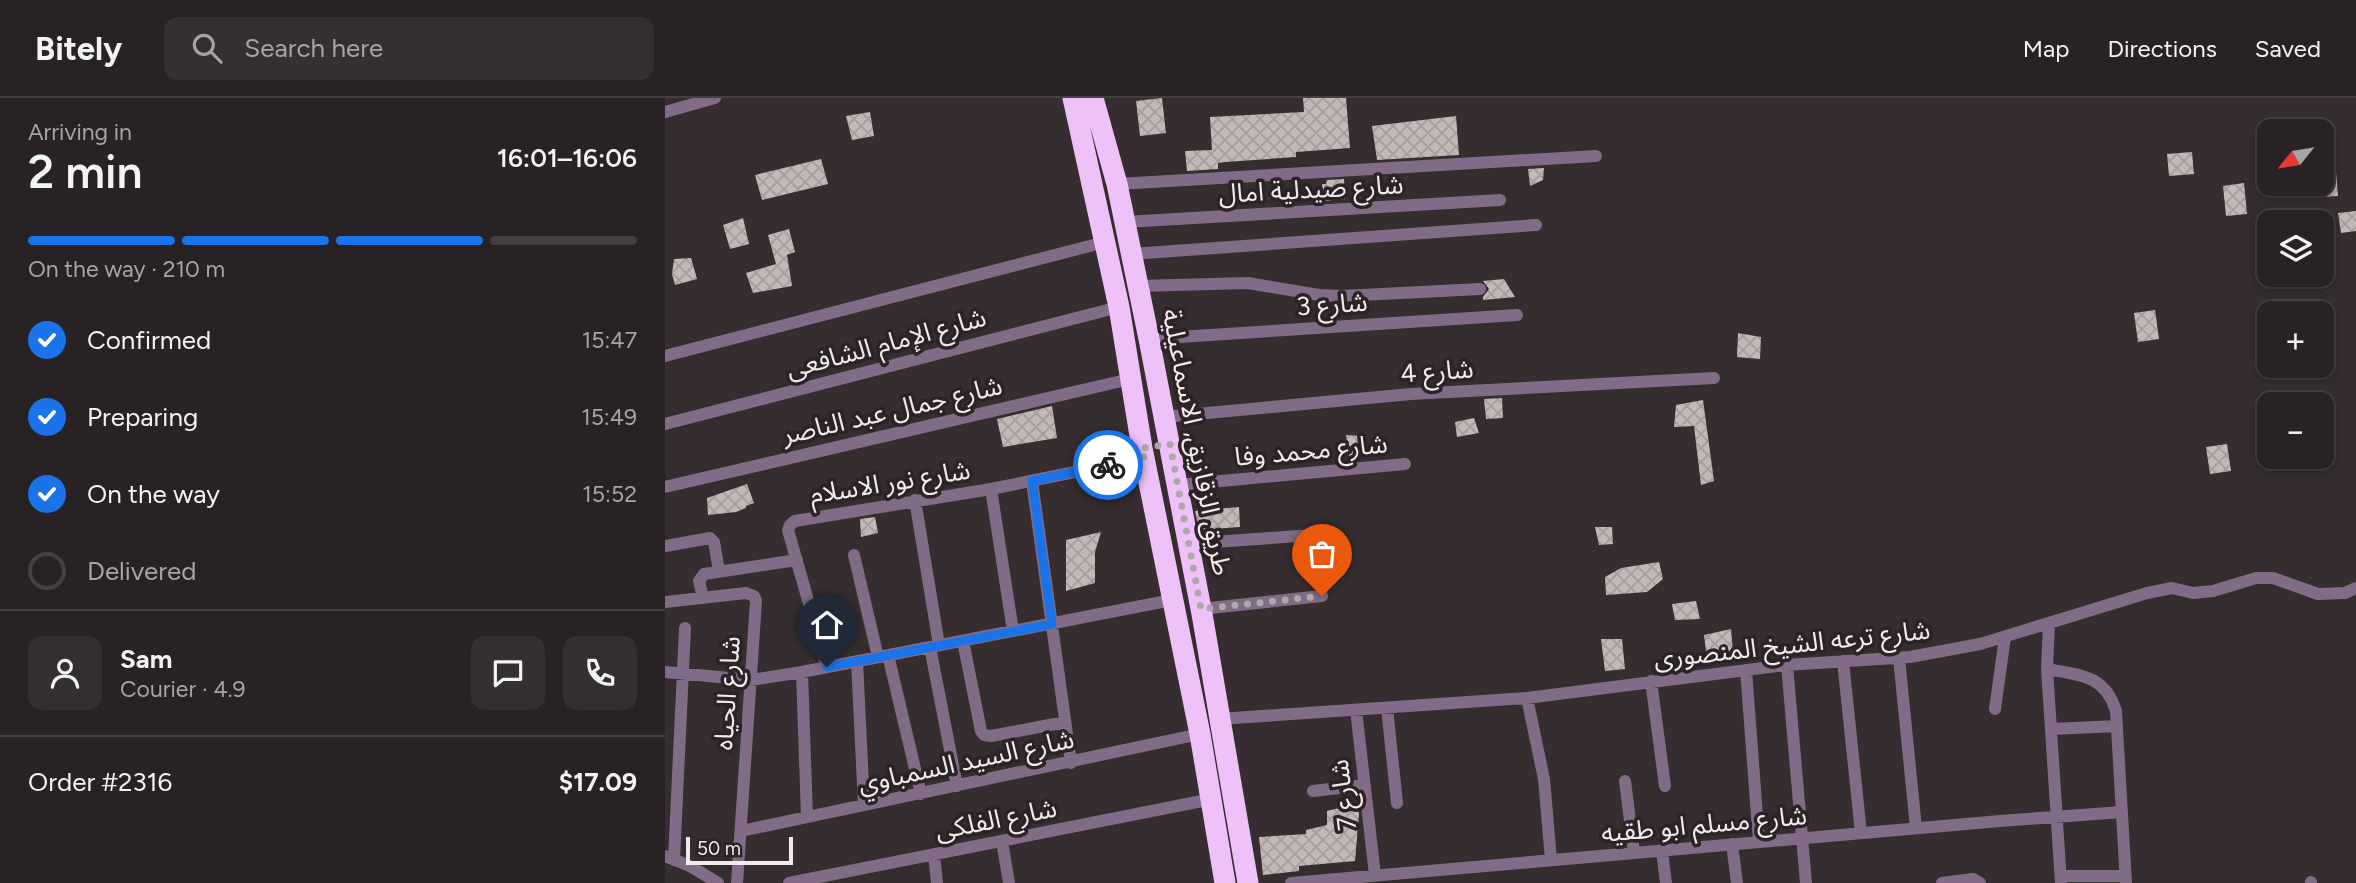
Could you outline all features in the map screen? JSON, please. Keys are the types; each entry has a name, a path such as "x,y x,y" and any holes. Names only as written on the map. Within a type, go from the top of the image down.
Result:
{"highway":[{"name":"طريق الزقازيق, الاسماعيلية","path":"1073,98 1119,307 1143,453 1200,734 1225,883"},
{"name":"طريق الزقازيق, الاسماعيلية","path":"1093,98 1117,184 1170,444 1248,883"},
{"path":"1131,387 1160,394"},
{"path":"1143,453 1170,444"}],"street":[{"path":"665,112 715,98"},
{"path":"1117,184 1596,156"},
{"name":"شارع صيدلية امال","path":"1125,222 1500,200"},
{"path":"1131,254 1536,225"},
{"path":"665,356 1105,242"},
{"path":"1138,286 1248,282 1319,295 1342,296 1480,289"},
{"name":"شارع الإمام الشافعى","path":"665,424 1119,307"},
{"name":"شارع 3","path":"1149,339 1517,315"},
{"name":"شارع 4","path":"1164,417 1411,394 1714,378"},
{"name":"شارع جمال عبد الناصر","path":"665,487 1131,387"},
{"name":"شارع نور الاسلام","path":"827,667 788,530 795,521 1032,481 1143,453"},
{"name":"شارع محمد وفا","path":"1178,485 1405,464"},
{"path":"1032,481 1071,763"},
{"path":"991,489 1013,631"},
{"path":"915,500 957,786"},
{"path":"1187,544 1327,534"},
{"path":"665,546 710,538 714,542 719,571"},
{"path":"854,555 921,794"},
{"path":"703,598 700,578 704,574 797,560"},
{"name":"شارع ترعه الشيخ المنصورى","path":"1219,719 1527,698 1787,665 1899,658 1955,650 2005,637 2147,593 2172,588 2193,593 2213,591 2256,578 2273,578 2318,594 2345,593 2356,588"},
{"name":"شارع الحياه","path":"665,602 749,593 755,599 737,883"},
{"path":"1201,609 1322,596"},
{"path":"665,672 751,680 857,662 1172,600"},
{"path":"2047,668 2095,680 2105,688 2112,699 2116,711 2125,879 2061,880 2047,668 2049,623"},
{"path":"685,628 669,858 718,883"},
{"path":"1995,709 2005,637"},
{"path":"963,641 984,736 1065,722"},
{"path":"1899,658 1916,828"},
{"path":"1843,661 1861,833"},
{"path":"857,662 864,805"},
{"path":"1787,665 1807,883"},
{"path":"1746,670 1759,842"},
{"path":"802,672 807,817"},
{"path":"1651,681 1665,786"},
{"path":"1527,698 1544,779 1551,860"},
{"path":"1387,708 1397,803"},
{"name":"شارع 7","path":"1356,709 1375,875"},
{"path":"2051,729 2117,726"},
{"name":"شارع السيد السمباوي","path":"741,831 1200,734"},
{"path":"1625,781 1634,853"},
{"path":"1313,791 1365,785"},
{"name":"شارع الفلكى","path":"789,883 841,878 934,854 1212,799"},
{"name":"شارع مسلم ابو طقيه","path":"1291,883 1375,875 1428,877 1551,860 2122,812"},
{"path":"1002,841 1009,883"},
{"path":"1732,844 1737,883"},
{"path":"1662,850 1666,883"},
{"path":"934,854 937,883"},
{"path":"1942,883 1973,878 1980,883"}],"building":[{"path":"1162,98 1166,133 1140,136 1136,101"},
{"path":"1303,98 1346,98 1350,148 1296,152 1296,157 1225,162 1218,163 1218,169 1187,171 1185,151 1212,150 1210,117 1304,112"},
{"path":"870,112 874,136 852,140 846,116"},
{"path":"1456,116 1459,155 1377,160 1372,126"},
{"path":"2192,152 2194,174 2169,176 2167,154"},
{"path":"821,159 828,184 762,200 755,175"},
{"path":"1544,168 1543,180 1530,186 1528,169"},
{"path":"2335,172 2338,196 2307,198 2335,196"},
{"path":"1344,179 1345,199 1324,201 1322,184 1326,184 1327,180"},
{"path":"2244,183 2247,214 2226,216 2223,186"},
{"path":"2356,211 2356,231 2341,233 2338,213"},
{"path":"743,218 749,244 730,249 723,225"},
{"path":"789,229 795,252 787,255 792,286 753,293 746,273 776,264 768,235"},
{"path":"691,258 697,279 675,285 672,274 674,259"},
{"path":"1504,279 1515,297 1483,300 1489,289 1483,281"},
{"path":"2155,310 2159,339 2138,342 2134,313"},
{"path":"1738,333 1761,337 1760,359 1737,357"},
{"path":"1502,398 1503,418 1486,419 1484,399"},
{"path":"1703,400 1714,481 1701,485 1694,426 1674,427 1676,405"},
{"path":"1052,406 1057,438 1003,447 997,419"},
{"path":"1474,418 1479,433 1457,437 1455,422"},
{"path":"1346,435 1364,436 1368,453 1349,456"},
{"path":"2227,444 2231,471 2210,474 2206,447"},
{"path":"747,484 754,503 736,512 708,515 707,498"},
{"path":"1239,507 1240,527 1199,530 1195,511"},
{"path":"875,517 878,533 861,537 860,519"},
{"path":"1595,527 1612,527 1613,544 1599,545"},
{"path":"1101,532 1095,552 1095,583 1066,591 1066,540"},
{"path":"1659,562 1663,579 1647,592 1606,595 1605,577 1621,568"},
{"path":"1696,601 1700,619 1675,620 1672,604"},
{"path":"1731,629 1733,652 1707,659 1704,635"},
{"path":"1601,639 1622,639 1625,669 1605,671"},
{"path":"1356,804 1359,814 1355,861 1299,866 1299,871 1263,875 1259,837 1306,834 1306,830 1327,825 1327,811"}],"way so far":[{"path":"1108,465 1144,458 1142,448 1170,444 1201,609 1322,596"}],"route":[{"path":"827,667 1052,624 1032,481 1108,465"}]}
